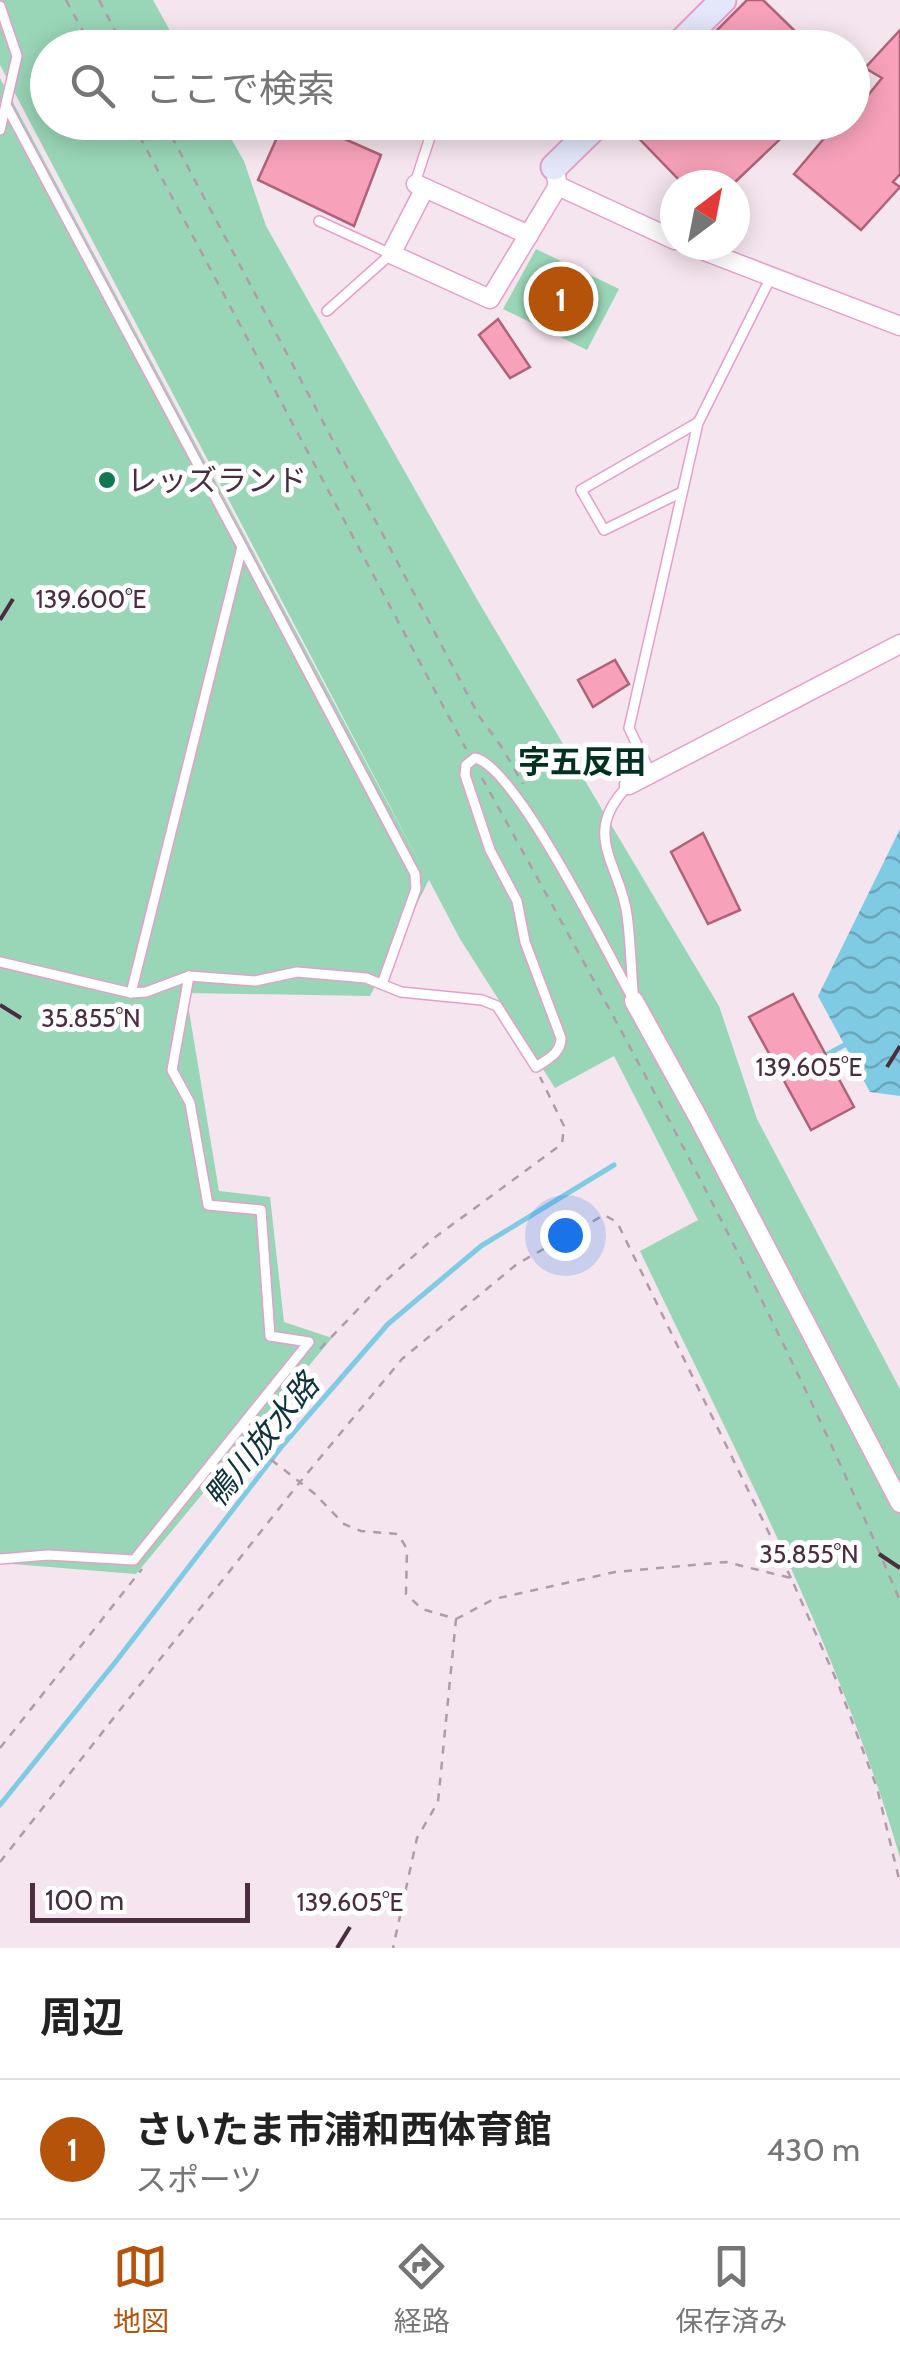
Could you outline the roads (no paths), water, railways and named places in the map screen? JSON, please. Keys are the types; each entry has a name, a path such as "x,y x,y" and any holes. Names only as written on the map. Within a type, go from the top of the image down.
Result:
{"street":[{"path":"694,30 724,0"},
{"path":"529,234 420,185 391,254 490,299 529,234 556,177 586,140"},
{"path":"556,177 660,232"},
{"path":"729,260 900,326"},
{"path":"629,785 900,644"},
{"path":"634,1001 900,1503"}],"lane":[{"path":"0,6 16,56 0,130"},
{"path":"6,105 415,874 416,890 382,984"},
{"path":"420,185 431,140"},
{"path":"319,221 391,254 326,311"},
{"path":"650,774 629,728 698,423 771,276"},
{"path":"682,492 604,530 581,490 698,423"},
{"path":"131,993 242,547"},
{"path":"0,962 131,993 146,992 189,976 255,981 297,972 366,978 412,994 482,1000 497,1006 536,1066 556,1053 561,1038 525,942 516,902 490,850 465,775 471,758 480,758 488,762 536,824 634,1001"},
{"path":"629,785 612,806 604,849 627,915 634,1001"},
{"path":"0,1559 48,1555 134,1560 309,1342 270,1336 261,1210 208,1205 190,1103 172,1070 189,976"}],"water":[{"path":"900,829 900,1096 870,1092 818,996"}],"waterway":[{"name":"鴨川放水路","path":"826,1055 850,1042"},
{"name":"鴨川放水路","path":"0,1805 282,1446 388,1324 481,1246 614,1165"}],"place":[{"name":"さいたま市浦和西体育館","path":"561,299"},
{"name":"レッズランド","path":"107,480"}],"district":[{"name":"字五反田","path":"582,761"}]}
